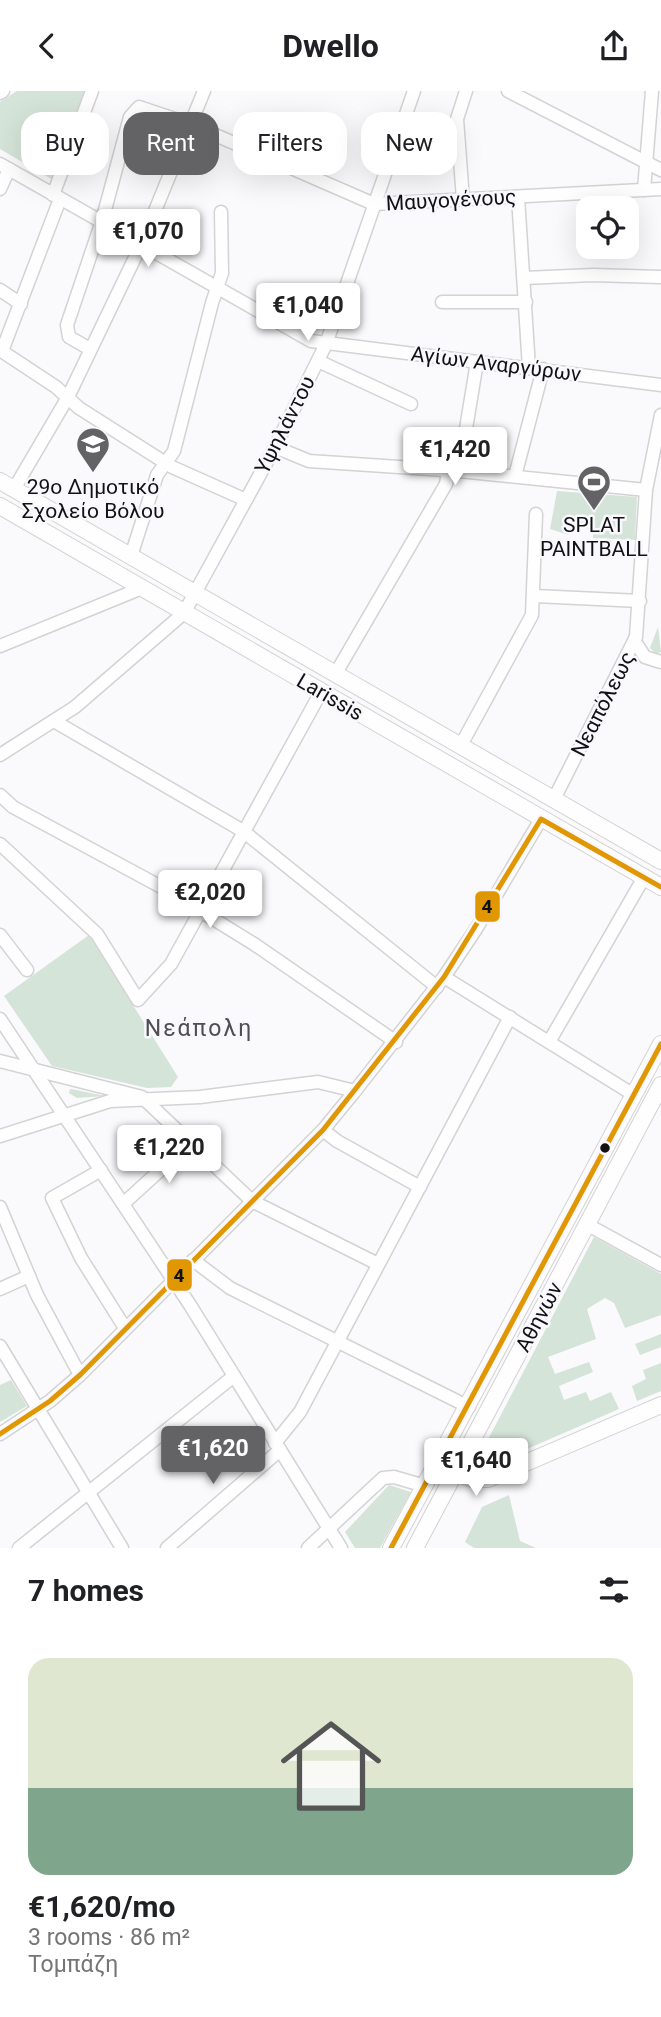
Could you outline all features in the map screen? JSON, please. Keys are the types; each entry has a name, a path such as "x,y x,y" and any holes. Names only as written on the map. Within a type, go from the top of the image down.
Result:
{"main road":[{"name":"Larissis","path":"7,485 661,861"},
{"name":"Larissis","path":"0,506 8,517 142,588 661,887"},
{"name":"Αθηνών","path":"391,1548 469,1407 661,1044"},
{"name":"Αθηνών","path":"415,1548 661,1086"},
{"path":"438,1464 456,1473 481,1480 661,1405"}],"street":[{"path":"92,91 21,304 1,351 68,397 79,408 167,463 246,500"},
{"path":"195,112 204,91"},
{"name":"Υψηλάντου","path":"184,613 275,447 326,344 414,91"},
{"path":"463,200 457,118 466,91"},
{"path":"508,91 661,170"},
{"path":"644,190 652,91"},
{"name":"Μαυγογένους","path":"134,112 135,109 143,107 157,112"},
{"name":"Μαυγογένους","path":"219,137 374,204 661,189"},
{"name":"Μαυγογένους","path":"102,221 123,150"},
{"path":"0,189 4,167"},
{"name":"Αγίων Αναργύρων","path":"4,167 304,339 326,344 661,385"},
{"path":"7,485 68,397 141,245 169,175"},
{"path":"519,197 529,368"},
{"path":"131,556 157,475 167,463 186,411 222,273 221,212"},
{"path":"90,349 69,337 67,325 102,221"},
{"path":"524,278 593,275 661,278"},
{"path":"0,290 21,304"},
{"path":"442,302 526,302"},
{"path":"318,361 411,404"},
{"path":"336,673 453,470 477,362"},
{"path":"515,476 543,369"},
{"path":"635,642 646,490 661,415"},
{"path":"275,447 309,461 453,470 646,490"},
{"path":"461,745 532,615 535,596 536,514"},
{"path":"0,646 142,588"},
{"path":"535,596 640,601"},
{"path":"0,755 54,721 184,613"},
{"name":"Νεαπόλεως","path":"554,799 635,642 645,657 661,662"},
{"path":"0,844 97,934 138,1000 171,964 321,692"},
{"path":"54,721 243,831 440,982 510,1017 634,1095"},
{"path":"0,795 13,807 201,912 396,1042"},
{"path":"0,1434 37,1410 80,1375 323,1130 396,1042 440,982 477,929 541,818"},
{"path":"549,1042 643,879"},
{"path":"0,935 27,969"},
{"path":"167,1548 278,1446 300,1412 510,1017"},
{"path":"0,1019 174,1280 341,1548"},
{"path":"0,1062 132,1093 146,1100 252,1201 378,1264"},
{"path":"0,1136 104,1102 200,1097 318,1082 355,1091"},
{"path":"323,1130 342,1144 420,1187"},
{"path":"123,1204 191,1142"},
{"path":"101,1170 52,1198 81,1258 125,1328"},
{"path":"0,1207 29,1276 80,1375"},
{"path":"588,1225 661,1265"},
{"path":"193,1260 229,1288 338,1339 469,1407"},
{"path":"0,1289 29,1276"},
{"path":"0,1346 122,1548"},
{"path":"19,1548 234,1375"},
{"path":"308,1548 386,1477 394,1476 425,1486"}],"shaded area":[{"path":"17,91 86,91 78,112 21,112 21,161 0,149 0,102"},
{"name":"SPLAT PAINTBALL","path":"557,491 637,497 635,540 593,538 593,529 572,527 569,535 550,529"},
{"path":"658,627 661,652 656,654 650,648"},
{"path":"89,935 178,1077 171,1087 147,1088 52,1066 4,996"},
{"path":"70,1089 105,1096 77,1098 69,1093"},
{"path":"594,1237 661,1274 661,1315 625,1328 614,1303 605,1298 587,1309 596,1339 548,1357 555,1374 589,1362 593,1372 559,1386 564,1400 586,1392 590,1401 611,1392 619,1409 506,1458 489,1460 482,1451"},
{"path":"661,1334 661,1347 640,1355 635,1344"},
{"path":"661,1363 661,1391 637,1401 632,1386 646,1379 643,1370"},
{"path":"11,1380 27,1406 0,1422 0,1385"},
{"path":"389,1485 411,1492 380,1548 355,1548 345,1532"},
{"path":"509,1495 520,1541 536,1548 474,1548 465,1542 482,1507"}],"transit line":[{"name":"4","path":"0,1434 50,1401 80,1375 323,1130 444,977 541,819 661,887"},
{"name":"4","path":"391,1548 661,1044"}],"place":[{"name":"29ο Δημοτικό Σχολείο Βόλου","path":"93,474"},
{"name":"SPLAT PAINTBALL","path":"594,512"}],"district":[{"name":"Νεάπολη","path":"199,1028"}]}
